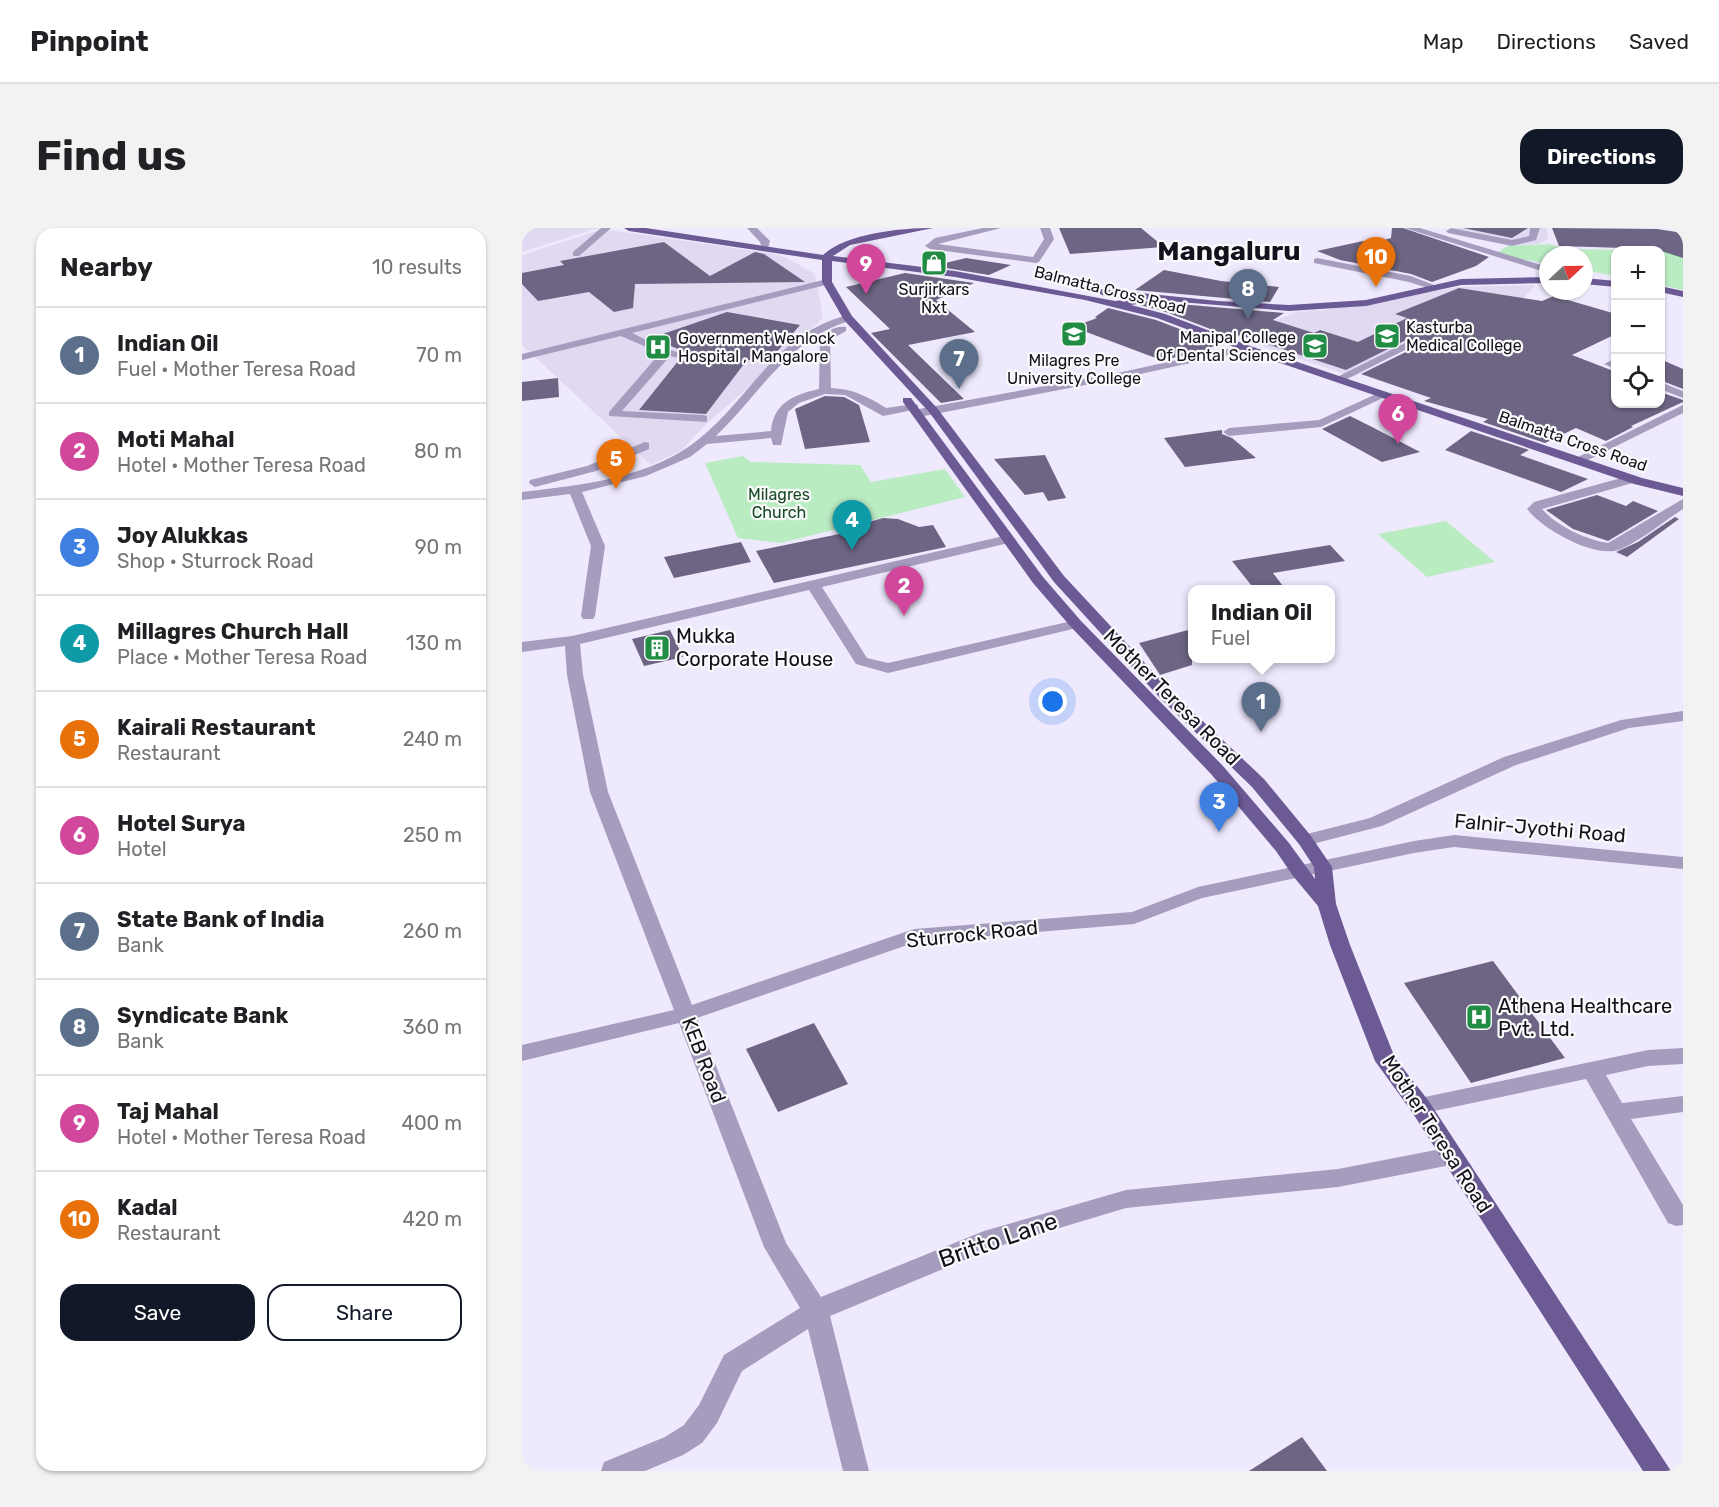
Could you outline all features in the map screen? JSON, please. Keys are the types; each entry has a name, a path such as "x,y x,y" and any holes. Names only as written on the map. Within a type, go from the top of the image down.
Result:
{"main road":[{"path":"629,228 787,253 971,272 1109,298 1132,295 1218,304 1289,308 1366,303 1461,282 1539,280"},
{"path":"667,228 822,256 847,243 928,228"},
{"path":"811,268 844,239 903,228"},
{"path":"787,253 811,268 852,341"},
{"path":"821,283 822,256"},
{"name":"Balmatta Cross Road","path":"822,256 1109,298 1339,380 1632,479 1683,492"},
{"path":"821,283 842,272 872,264"},
{"path":"1593,282 1611,283"},
{"name":"Mother Teresa Road","path":"821,283 836,316 922,410 1059,579 1166,695 1258,783 1305,840 1323,867 1328,904 1340,945 1386,1061 1420,1106 1658,1471"},
{"path":"1665,290 1683,294"},
{"path":"1161,316 1148,311 1146,306 1148,302 1162,298"},
{"path":"868,357 922,410 1038,580 1235,790 1283,847 1299,872 1328,904"},
{"path":"1235,790 1258,783"}],"street":[{"path":"576,254 606,228"},
{"path":"752,228 765,241 765,246"},
{"path":"996,228 938,240 930,246 1036,260"},
{"path":"1017,272 1036,260 1049,239 1045,228"},
{"path":"1410,228 1539,267"},
{"path":"1438,228 1512,243 1533,238 1535,228"},
{"path":"1317,261 1404,277 1434,287"},
{"path":"522,357 821,283"},
{"path":"825,392 825,340 836,316"},
{"path":"522,496 575,491 671,463 704,441 776,363 807,336 836,316"},
{"path":"622,333 667,352 687,357"},
{"path":"1339,380 1408,344"},
{"path":"704,441 776,438 780,415 791,400 825,392 847,392 862,398 883,412 922,410 1122,375 1246,348"},
{"path":"667,352 613,414 703,419"},
{"path":"1665,388 1683,395"},
{"path":"1229,432 1321,423 1383,394"},
{"path":"1578,460 1683,408"},
{"path":"535,483 611,462 645,446"},
{"path":"592,468 609,482"},
{"path":"1632,479 1539,505 1534,509 1551,524 1589,543 1608,549 1683,503"},
{"path":"575,491 598,546 588,616"},
{"path":"522,647 572,641 812,583 1008,539"},
{"path":"812,583 861,661 888,669 1077,624"},
{"name":"KEB Road","path":"572,641 575,675 599,792 776,1246 816,1311 856,1471"},
{"path":"1305,840 1376,822 1510,761 1627,723 1683,716"},
{"name":"Falnir-Jyothi Road","path":"1323,867 1414,847 1454,841 1683,863"},
{"name":"Sturrock Road","path":"522,1053 687,1014 914,936 1134,918 1198,893 1323,867"},
{"path":"1420,1106 1648,1058 1683,1056"},
{"path":"1592,1070 1676,1216 1683,1215"},
{"path":"1617,1112 1683,1104"},
{"name":"Britto Lane","path":"614,1471 674,1446 693,1434 708,1414 733,1363 816,1311 992,1238 1126,1199 1338,1178 1452,1156"}],"shaded area":[{"path":"522,228 598,228 522,252"},
{"path":"1452,228 1546,228 1548,239 1538,244 1512,245"},
{"name":"Government Wenlock Hospital , Mangalore","path":"603,229 769,253 785,257 815,274 823,318 705,425 682,450 651,465 522,345 522,255"},
{"name":"Kasturba Medical College","path":"1535,285 1513,310 1487,311 1394,354 1353,377 1236,337 1296,312 1324,310 1459,287"}],"green space":[{"path":"1548,244 1556,246 1539,246 1539,262 1496,254 1507,246"},
{"path":"1593,249 1611,250 1611,275 1593,272"},
{"path":"1665,251 1683,253 1683,290 1665,286"},
{"name":"Milagres Church","path":"743,456 751,462 860,465 871,482 945,469 965,497 781,543 738,538 705,463"},
{"path":"1446,521 1495,562 1427,577 1378,534"}],"building":[{"path":"1059,228 1141,228 1164,247 1070,254"},
{"path":"1392,228 1403,228 1489,257 1476,266 1432,282 1411,274 1340,260 1317,251 1363,241 1371,244 1391,238"},
{"path":"1463,228 1528,228 1512,238"},
{"path":"1552,228 1657,229 1683,233 1683,258 1665,252 1665,246 1559,246"},
{"path":"664,242 710,276 755,252 764,254 805,282 635,284 633,308 614,312 589,292 538,301 522,284 522,273 564,265 560,261"},
{"path":"966,258 1011,265 989,275 933,266"},
{"path":"1164,270 1221,281 1279,287 1270,302 1135,290"},
{"path":"905,273 974,283 936,300 975,332 908,345 964,399 941,403 871,333 890,329 846,287"},
{"path":"1459,288 1542,301 1568,300 1611,313 1611,336 1572,355 1611,370 1611,408 1665,408 1665,394 1683,400 1683,402 1631,426 1633,427 1606,441 1576,428 1545,443 1483,422 1488,419 1424,401 1431,398 1361,374 1414,348 1414,340 1408,339 1346,370 1240,335 1234,338 1166,312 1140,305 1144,301 1284,313 1273,320 1314,333 1320,330 1358,342 1407,318 1395,314"},
{"path":"1108,308 1156,320 1219,344 1194,354 1161,360 1073,327 1097,318 1095,317"},
{"path":"727,312 800,325 769,361 747,360 706,414 639,410 679,360 688,362 694,358 693,355 651,338"},
{"path":"1665,361 1683,369 1683,389 1665,382"},
{"path":"558,378 559,397 522,401 522,382"},
{"name":"Milagres Church","path":"825,396 844,397 859,405 870,442 805,449 795,409"},
{"path":"1350,416 1420,452 1382,462 1322,429"},
{"path":"1222,430 1222,434 1232,438 1256,458 1185,467 1164,438"},
{"path":"1471,431 1529,450 1520,455 1588,479 1561,492 1445,450"},
{"path":"1045,455 1066,498 1048,501 1043,492 1025,495 994,459"},
{"path":"1597,495 1626,506 1633,501 1658,511 1608,541 1573,529 1546,510"},
{"path":"1675,517 1679,519 1627,557 1616,552 1638,542"},
{"path":"883,518 898,519 919,527 933,525 946,547 774,583 756,551 859,530 862,524"},
{"path":"741,542 751,562 674,578 664,557"},
{"path":"1330,545 1345,561 1273,573 1282,585 1251,585 1232,561"},
{"name":"Mukka Corporate House","path":"670,630 683,657 644,666 632,639"},
{"path":"1188,630 1188,663 1192,665 1160,675 1139,643"},
{"path":"1493,961 1565,1058 1471,1083 1404,983"},
{"path":"814,1023 848,1084 778,1112 746,1049"},
{"path":"1302,1437 1327,1471 1249,1471"}],"place":[{"name":"Surjirkars Nxt","path":"934,263"},
{"name":"Kadal","path":"1376,287"},
{"name":"Taj Mahal","path":"866,294"},
{"name":"Syndicate Bank","path":"1248,319"},
{"name":"Milagres Pre University College","path":"1074,334"},
{"name":"Kasturba Medical College","path":"1387,336"},
{"name":"Manipal College Of Dental Sciences","path":"1315,346"},
{"name":"Government Wenlock Hospital , Mangalore","path":"658,347"},
{"name":"State Bank of India","path":"959,389"},
{"name":"Hotel Surya","path":"1398,444"},
{"name":"Kairali Restaurant","path":"616,489"},
{"name":"Millagres Church Hall","path":"852,550"},
{"name":"Moti Mahal","path":"904,616"},
{"name":"Mukka Corporate House","path":"657,648"},
{"name":"Indian Oil","path":"1261,732"},
{"name":"Joy Alukkas","path":"1219,832"},
{"name":"Athena Healthcare Pvt. Ltd.","path":"1479,1017"}],"district":[{"name":"Mangaluru","path":"1229,251"}]}
